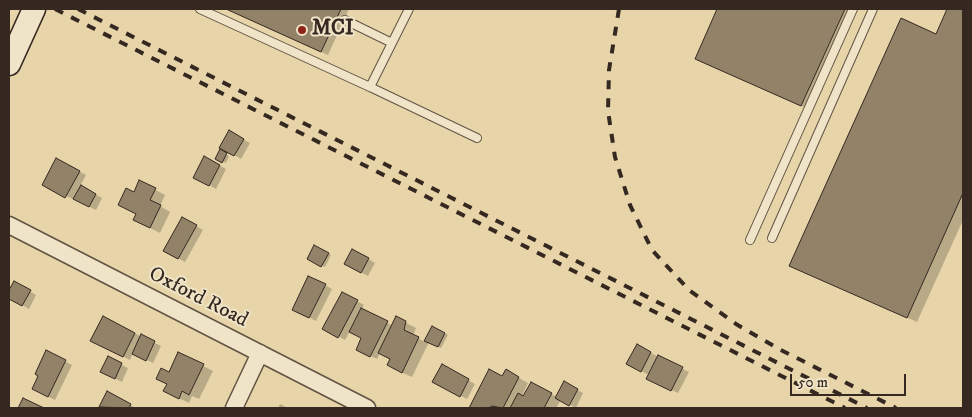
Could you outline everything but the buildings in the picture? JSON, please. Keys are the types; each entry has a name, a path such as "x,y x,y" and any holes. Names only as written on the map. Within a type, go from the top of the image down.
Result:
{"main road":[{"path":"9,64 34,9"}],"street":[{"name":"Oxford Road","path":"9,225 367,408"},
{"path":"234,408 260,353"}],"lane":[{"path":"200,9 477,138"},
{"path":"370,87 409,9"},
{"path":"750,240 853,9"},
{"path":"772,238 873,9"},
{"path":"345,20 392,43"}],"railway":[{"path":"55,9 845,408"},
{"path":"78,9 867,408"},
{"path":"619,9 609,70 608,111 615,157 630,205 652,250 689,290 736,324 779,349 896,408"}],"place":[{"name":"MCI","path":"302,30"}]}
